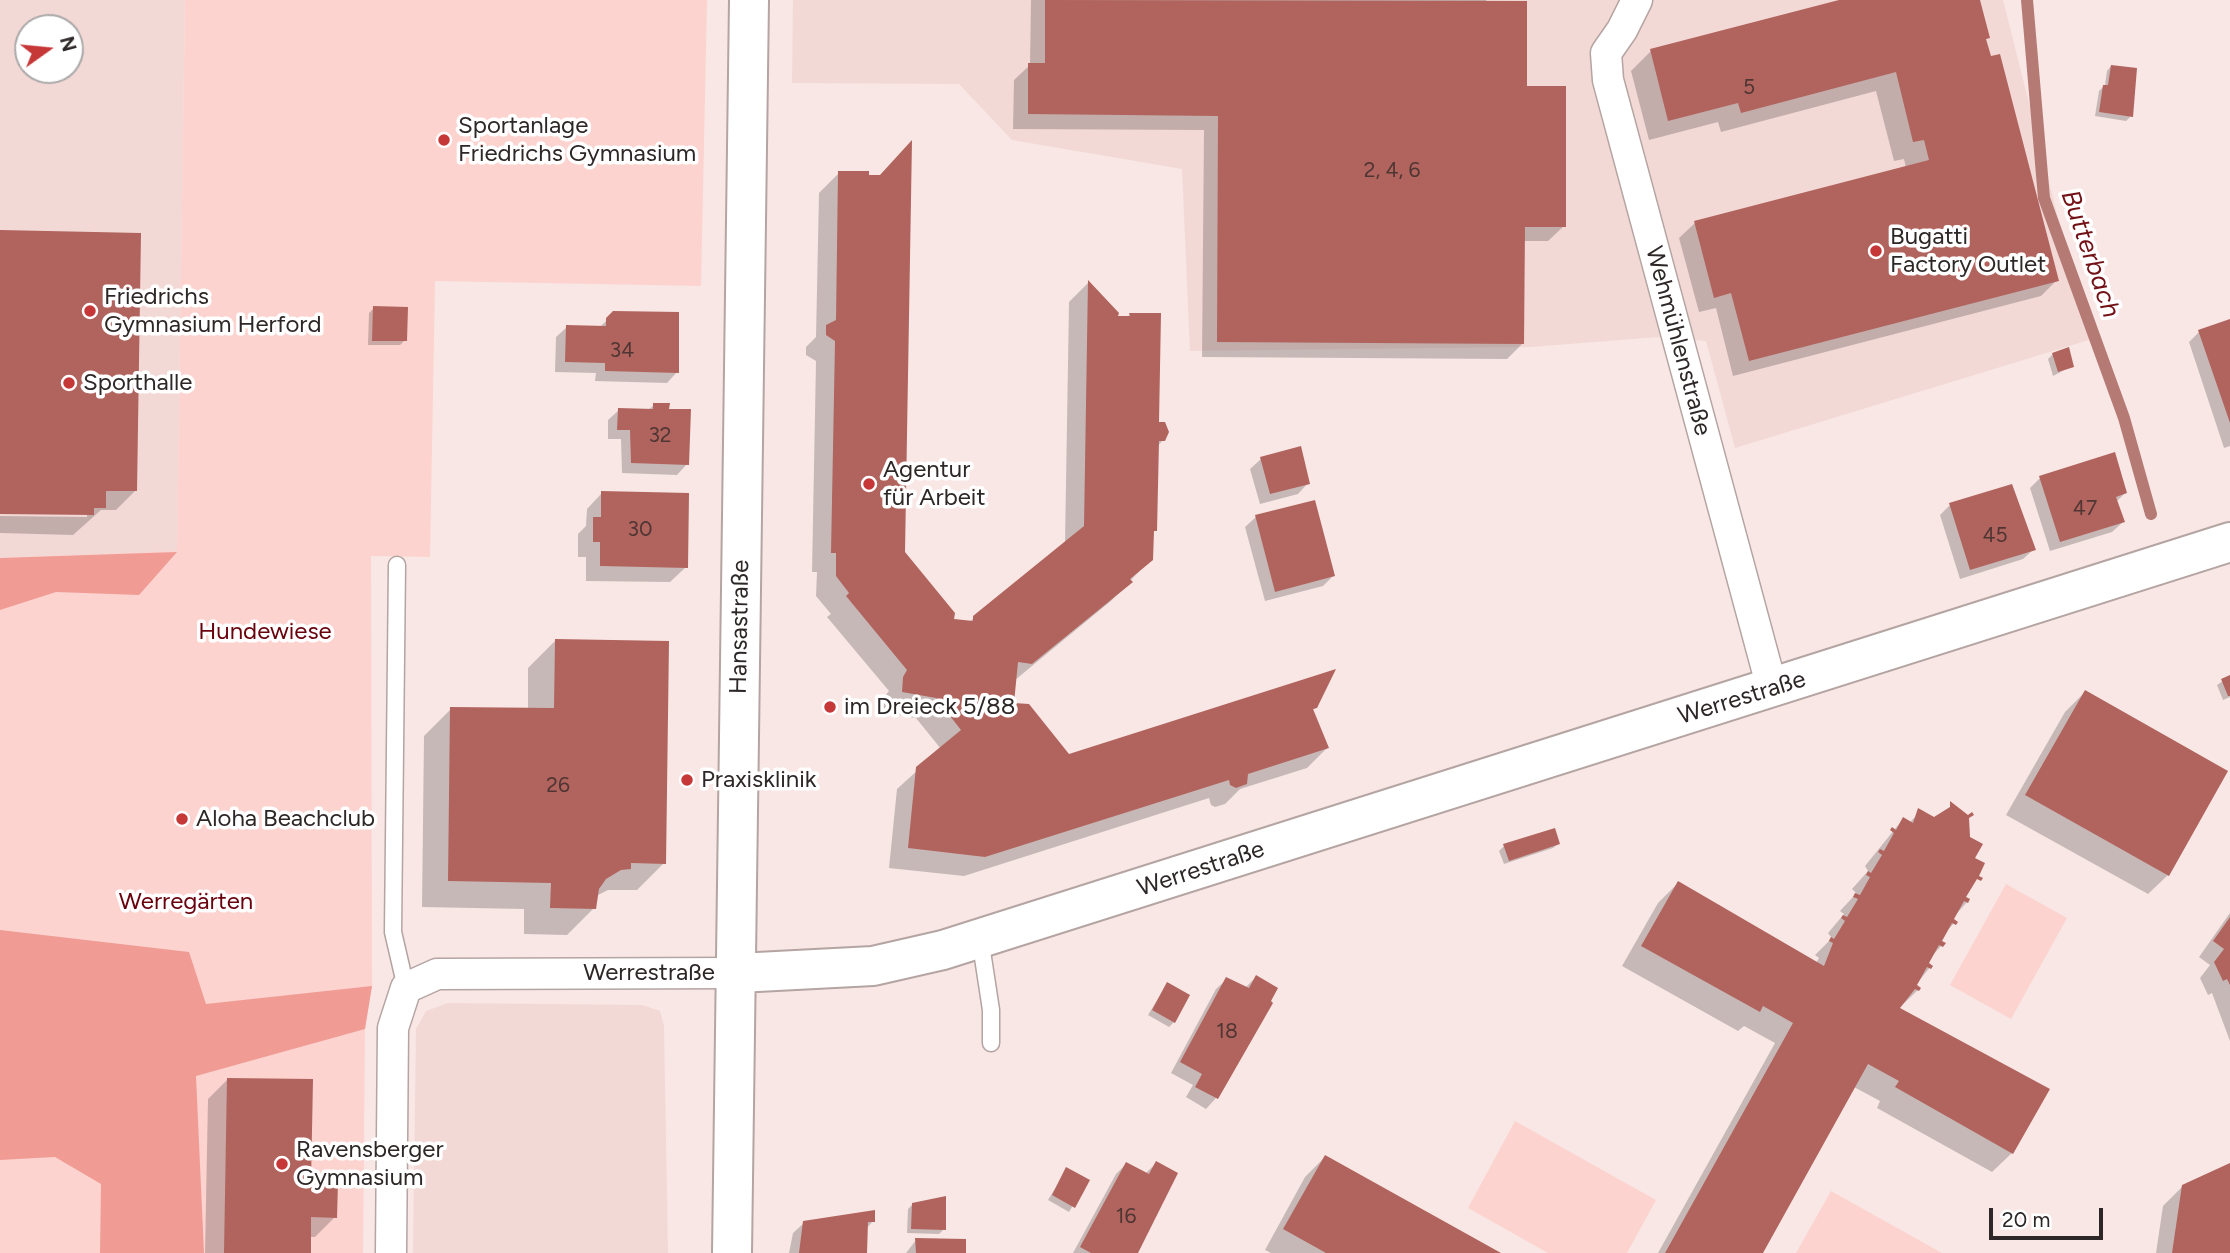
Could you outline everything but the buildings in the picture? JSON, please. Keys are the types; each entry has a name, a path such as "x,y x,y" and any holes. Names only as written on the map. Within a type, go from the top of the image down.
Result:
{"main road":[{"name":"Hansastraße","path":"732,1253 738,973 749,0"},
{"name":"Werrestraße","path":"738,973 873,966 980,938 2230,542"}],"street":[{"name":"Wehmühlenstraße","path":"1637,0 1622,30 1605,53 1608,80 1772,688"},
{"name":"Werrestraße","path":"406,988 437,974 738,973"},
{"path":"391,1253 393,1028 406,988"}],"lane":[{"path":"397,565 393,932 406,988"},
{"path":"980,938 992,1010 991,1043"}],"shaded area":[{"name":"Friedrichs Gymnasium Herford","path":"0,0 185,0 177,552 0,558"},
{"path":"793,0 2003,0 2089,340 1735,448 1706,341 1659,337 1531,347 1190,351 1182,169 1012,140 959,84 792,83"},
{"path":"177,552 139,595 56,592 0,610 0,558"},
{"path":"0,930 189,952 206,1004 372,986 365,1029 196,1076 204,1253 100,1253 101,1184 55,1157 0,1160"},
{"path":"448,1003 642,1005 660,1011 664,1026 668,1253 413,1253 416,1029 426,1011"}],"green space":[{"path":"185,0 707,0 701,286 435,281 430,557 371,556 372,986 365,1029 363,1253 0,1253 0,558 177,551"},
{"path":"2006,884 2067,918 2011,1019 1950,985"},
{"path":"1515,1121 1656,1200 1627,1253 1548,1253 1468,1208"},
{"path":"1831,1191 1942,1253 1796,1253"}],"waterway":[{"name":"Butterbach","path":"2027,0 2044,198 2124,418 2151,514"}],"place":[{"name":"Sportanlage Friedrichs Gymnasium","path":"444,140"},
{"name":"Bugatti Factory Outlet","path":"1876,251"},
{"name":"Friedrichs Gymnasium Herford","path":"90,311"},
{"name":"Sporthalle","path":"69,383"},
{"name":"Agentur für Arbeit","path":"869,484"},
{"name":"im Dreieck 5/88","path":"830,707"},
{"name":"Praxisklinik","path":"687,780"},
{"name":"Aloha Beachclub","path":"182,819"},
{"name":"Ravensberger Gymnasium","path":"282,1164"}],"park label":[{"name":"Hundewiese","path":"265,632"},
{"name":"Werregärten","path":"186,902"}]}
